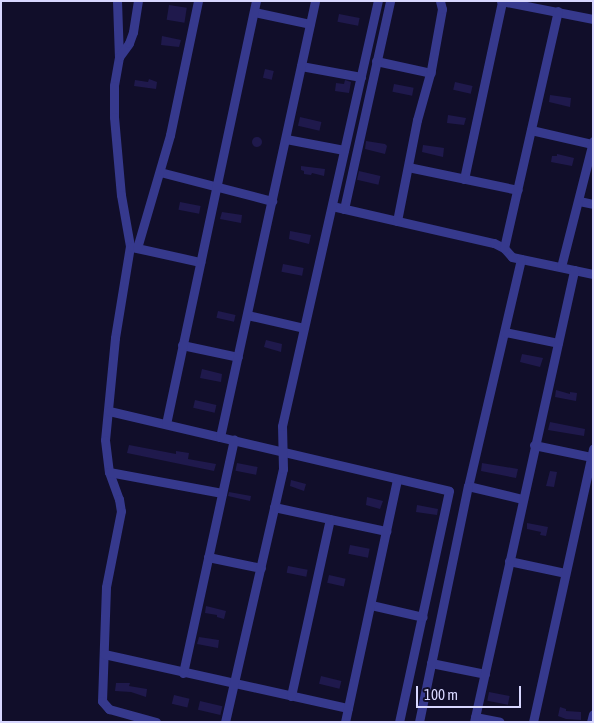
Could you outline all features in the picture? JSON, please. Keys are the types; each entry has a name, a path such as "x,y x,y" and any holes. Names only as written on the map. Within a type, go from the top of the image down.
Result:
{"street":[{"path":"118,1 119,57 114,86 114,117 120,186 133,247"},
{"path":"119,57 129,43 133,32 138,1"},
{"path":"156,722 104,706 102,701 106,587 121,511 119,499 109,472 105,440 115,338 133,247 160,172 170,135 198,1"},
{"path":"166,424 256,1"},
{"path":"220,436 315,1"},
{"path":"225,722 283,469 282,426 378,1"},
{"path":"344,209 390,1"},
{"path":"397,221 417,120 431,73 442,9 440,1"},
{"path":"464,179 501,1 593,19"},
{"path":"504,248 558,11"},
{"path":"254,12 310,24"},
{"path":"376,61 431,73"},
{"path":"301,66 361,77"},
{"path":"531,130 592,143 561,267"},
{"path":"286,139 344,150"},
{"path":"408,167 518,190"},
{"path":"160,172 272,201"},
{"path":"579,201 593,204"},
{"path":"332,206 476,238 504,248 512,256 593,274"},
{"path":"133,247 200,262"},
{"path":"419,722 468,490 522,259"},
{"path":"500,722 475,719 574,270"},
{"path":"247,316 304,328"},
{"path":"505,332 558,343"},
{"path":"182,345 238,358"},
{"path":"109,411 283,451 397,480 449,491 468,490 522,499"},
{"path":"183,673 234,440"},
{"path":"533,722 592,453 534,445"},
{"path":"109,472 222,493"},
{"path":"345,722 397,480"},
{"path":"400,722 449,491"},
{"path":"274,507 386,531"},
{"path":"291,696 330,519"},
{"path":"208,556 260,568"},
{"path":"509,561 565,573"},
{"path":"371,605 423,617"},
{"path":"104,654 348,708"},
{"path":"431,663 485,674"},
{"path":"591,722 593,714"}],"building":[{"path":"169,5 187,8 184,23 167,20"},
{"path":"339,14 360,18 358,26 337,22"},
{"path":"162,36 181,40 179,47 161,45"},
{"path":"265,69 274,71 272,80 263,78"},
{"path":"149,79 157,82 156,89 134,86 135,80 148,82"},
{"path":"345,80 351,82 349,93 335,91 336,83 344,84"},
{"path":"455,82 473,86 471,94 453,90"},
{"path":"394,84 414,88 412,96 392,92"},
{"path":"550,95 571,98 570,107 549,102"},
{"path":"448,115 466,118 464,125 447,123"},
{"path":"300,117 321,122 319,131 298,126"},
{"path":"255,137 259,137 262,142 261,146 255,147 252,144 252,140"},
{"path":"366,141 385,144 387,146 385,154 365,149"},
{"path":"423,145 444,148 443,157 422,152"},
{"path":"557,154 574,158 572,166 551,162 552,156 557,156"},
{"path":"301,166 325,169 324,176 312,173 311,175 304,174"},
{"path":"359,171 380,176 378,185 357,180"},
{"path":"180,202 201,206 199,214 178,210"},
{"path":"222,212 242,215 241,223 220,219"},
{"path":"290,231 311,235 309,244 289,239"},
{"path":"283,264 304,268 302,276 281,272"},
{"path":"218,311 236,315 234,322 216,318"},
{"path":"266,340 282,344 281,352 264,347"},
{"path":"522,354 543,358 540,367 520,362"},
{"path":"202,369 222,374 221,382 200,378"},
{"path":"556,390 570,394 570,392 577,393 576,401 555,397"},
{"path":"195,400 216,405 215,413 193,408"},
{"path":"550,422 585,429 584,436 548,430"},
{"path":"129,445 176,454 176,451 189,453 188,459 216,464 214,471 127,453"},
{"path":"237,463 258,467 256,475 235,471"},
{"path":"482,463 518,469 516,478 481,471"},
{"path":"550,471 557,472 554,487 546,486"},
{"path":"291,480 306,484 304,491 290,486"},
{"path":"229,492 251,496 250,501 228,496"},
{"path":"367,497 383,501 380,509 366,505"},
{"path":"417,505 438,509 437,515 416,512"},
{"path":"527,523 548,527 546,536 540,535 541,532 527,529"},
{"path":"350,545 370,549 368,558 348,554"},
{"path":"288,566 308,570 306,577 287,573"},
{"path":"329,575 346,579 344,587 327,583"},
{"path":"206,606 226,611 224,619 217,617 217,615 205,613"},
{"path":"199,637 219,640 218,648 197,644"},
{"path":"321,676 341,681 339,689 319,684"},
{"path":"116,683 130,683 129,686 147,689 146,697 131,692 115,691"},
{"path":"489,692 510,696 508,705 487,701"},
{"path":"174,695 190,699 187,708 172,704"},
{"path":"200,701 222,706 220,715 198,710"},
{"path":"560,707 566,709 566,711 581,712 581,720 566,719 558,716"}]}
